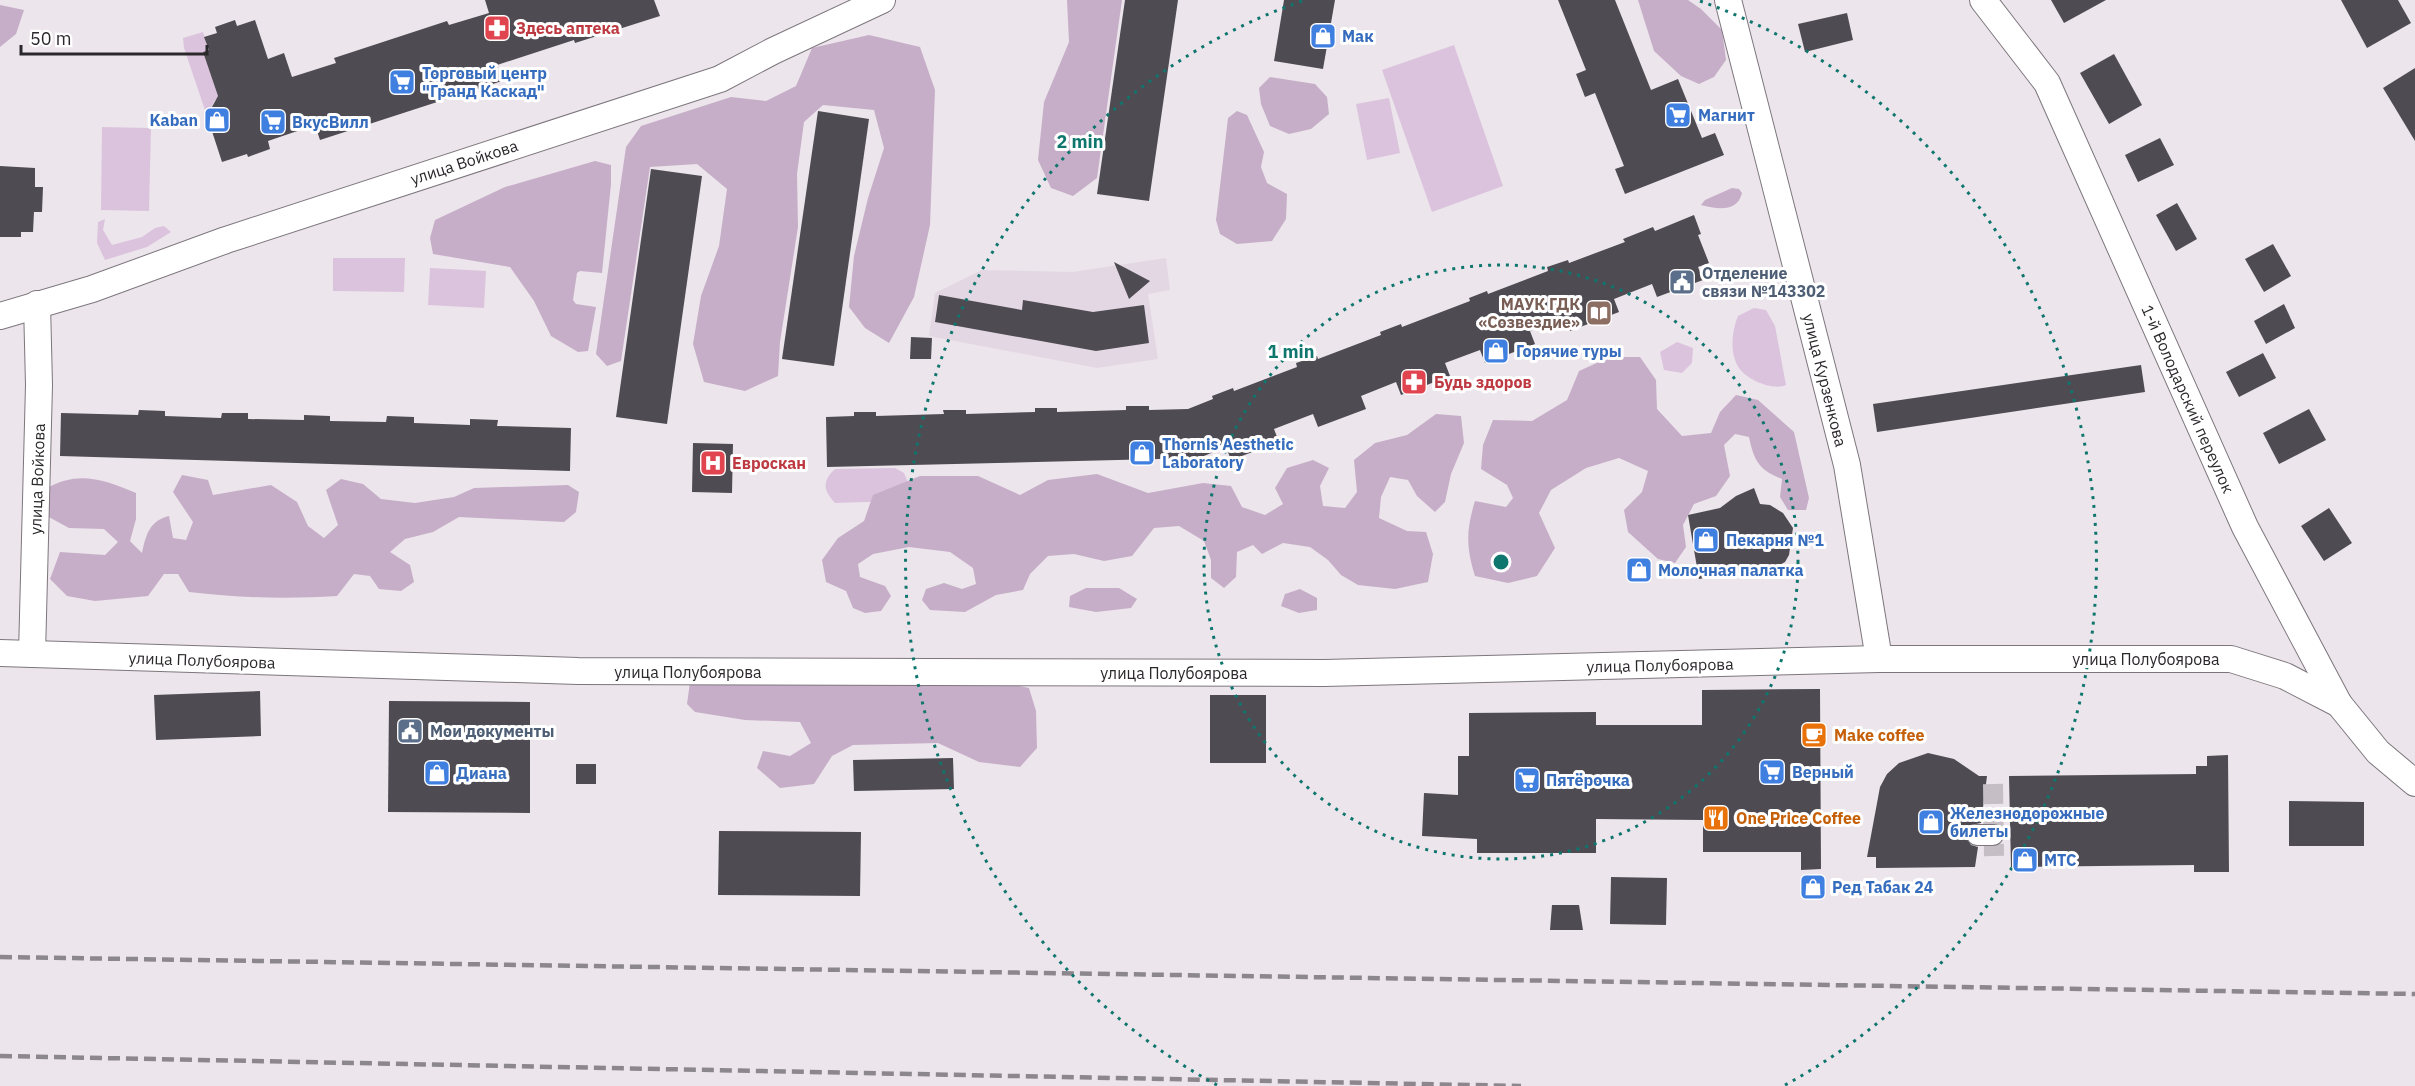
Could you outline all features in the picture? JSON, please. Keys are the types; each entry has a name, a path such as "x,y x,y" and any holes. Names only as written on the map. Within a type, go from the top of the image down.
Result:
{"street":[{"name":"улица Войкова","path":"0,316 92,289 226,240 720,79 773,51 882,0"},
{"name":"улица Курзенкова","path":"1728,0 1847,465 1879,659"},
{"name":"1-й Володарский переулок","path":"1983,0 2047,82 2245,526 2339,705 2379,752 2415,783"},
{"name":"улица Войкова","path":"32,654 39,386 37,304"},
{"name":"улица Полубоярова","path":"0,653 578,671 1324,674 1879,659 2231,659 2285,676 2339,705"}],"shaded area":[{"path":"1067,0 1122,0 1097,178 1073,196 1051,188 1038,160 1044,102 1069,42"},
{"path":"1638,0 1688,0 1701,9 1722,30 1726,60 1714,77 1699,84 1681,76 1654,51"},
{"path":"0,5 24,10 16,34 0,47"},
{"path":"203,32 209,50 203,52 219,99 215,100 207,116 184,48 183,38"},
{"path":"869,35 920,47 935,90 930,225 914,297 889,343 865,328 849,307 854,256 868,198 884,148 874,110 823,105 804,122 797,174 798,227 780,342 778,376 745,391 704,382 693,344 701,296 719,246 727,189 697,164 650,167 621,361 607,366 596,354 626,147 641,126 731,97 766,101 796,86 812,48"},
{"path":"1454,45 1503,186 1432,212 1382,70"},
{"path":"1270,77 1315,84 1327,97 1329,114 1311,129 1289,134 1270,126 1261,104 1259,88"},
{"path":"1389,98 1400,153 1367,160 1356,104"},
{"path":"1237,111 1247,115 1264,152 1261,167 1267,183 1287,194 1286,219 1272,241 1237,244 1220,234 1216,220 1228,118"},
{"path":"102,127 151,128 149,211 101,210"},
{"path":"595,161 611,165 611,184 602,273 580,271 577,273 573,300 576,304 596,307 588,351 578,352 551,336 534,301 510,267 433,254 430,238 435,220 505,187"},
{"path":"1732,188 1739,189 1742,193 1736,204 1731,207 1713,208 1701,205 1705,200"},
{"path":"105,219 103,230 112,245 142,237 155,228 164,226 171,232 147,247 105,260 97,243 98,222"},
{"path":"333,258 405,258 404,292 333,291"},
{"path":"1166,258 1170,290 1148,294 1158,359 1097,368 929,336 935,293 982,270 1072,272"},
{"path":"430,268 486,271 484,308 428,305"},
{"path":"1754,308 1766,310 1775,326 1786,385 1774,387 1754,380 1739,368 1736,362 1732,342 1738,316"},
{"path":"1677,342 1693,348 1692,363 1682,373 1664,370 1660,352"},
{"path":"1610,357 1640,357 1656,380 1657,409 1682,436 1711,433 1720,412 1736,395 1758,400 1794,432 1809,498 1806,510 1788,510 1780,497 1782,479 1759,464 1749,437 1735,434 1724,445 1730,476 1716,496 1694,504 1683,525 1686,547 1675,563 1658,559 1628,532 1624,510 1642,492 1648,471 1619,458 1586,468 1551,490 1539,513 1555,548 1537,576 1508,583 1475,576 1468,538 1475,501 1506,507 1513,498 1507,485 1481,469 1483,445 1493,420 1532,421 1567,400 1579,371"},
{"path":"1436,414 1461,416 1464,443 1451,474 1445,502 1435,512 1417,496 1408,480 1390,477 1381,497 1379,518 1407,531 1426,532 1433,554 1428,582 1395,589 1358,585 1341,575 1328,560 1310,547 1283,543 1262,554 1253,545 1237,552 1236,577 1224,588 1211,578 1211,560 1204,541 1179,526 1154,528 1132,556 1104,561 1074,554 1048,556 1030,574 1023,590 996,595 965,612 930,610 922,600 926,589 944,583 962,589 976,584 973,568 950,552 909,547 873,554 858,564 860,577 885,586 891,596 881,611 865,613 853,608 846,591 826,582 822,560 838,538 864,521 873,495 920,476 978,476 1020,495 1048,480 1097,474 1148,493 1203,483 1231,486 1242,507 1265,515 1283,504 1275,488 1287,468 1313,460 1329,468 1320,486 1323,506 1345,508 1357,492 1354,460 1375,443 1407,435"},
{"path":"895,468 904,473 908,483 897,501 835,503 826,490 826,482 835,469"},
{"path":"182,475 208,480 213,495 271,485 297,502 308,526 324,538 338,525 326,490 341,479 363,484 381,499 415,503 454,497 474,488 568,485 579,492 576,512 564,522 459,517 433,532 405,539 390,552 410,565 414,582 401,591 379,589 370,576 354,574 337,596 281,598 226,596 189,592 178,574 164,574 148,596 95,601 67,596 50,579 60,552 105,555 118,542 104,529 69,528 45,515 45,489 57,483 80,478 101,481 136,493 136,519 130,541 142,553 147,535 153,525 162,518 169,516 173,538 186,540 193,522 173,492"},
{"path":"1086,588 1119,588 1137,599 1131,608 1096,612 1069,607 1070,596"},
{"path":"1300,589 1317,598 1317,610 1299,613 1281,606 1285,594"},
{"path":"985,679 1029,688 1036,711 1037,748 1020,767 979,762 938,743 853,745 832,756 814,784 780,788 757,768 763,751 790,756 811,743 800,722 745,720 695,712 687,704 690,682"}],"building":[{"path":"485,0 654,0 660,16 497,65 502,81 320,140 315,125 268,141 270,149 248,157 247,154 222,162 207,116 218,96 203,52 209,50 204,37 217,33 215,27 235,20 237,26 255,20 268,59 284,53 292,77 336,63 334,58 447,21 449,25 489,13"},
{"path":"1125,0 1178,0 1149,201 1097,194"},
{"path":"1284,0 1335,0 1323,69 1274,61"},
{"path":"1558,0 1615,0 1651,90 1678,79 1702,138 1715,133 1724,155 1625,194 1615,169 1624,166 1595,93 1585,97 1576,74 1586,70"},
{"path":"2051,0 2106,0 2064,23"},
{"path":"2341,0 2398,0 2411,23 2367,48"},
{"path":"1847,13 1853,40 1805,52 1798,24"},
{"path":"2114,54 2142,105 2109,124 2080,73"},
{"path":"2415,68 2415,141 2383,88"},
{"path":"818,111 869,119 834,366 782,359"},
{"path":"2160,138 2174,165 2138,182 2125,155"},
{"path":"0,166 35,168 35,187 43,187 42,212 34,212 33,232 21,232 21,237 0,237"},
{"path":"651,169 702,176 667,424 616,417"},
{"path":"2177,203 2197,239 2176,251 2156,215"},
{"path":"1694,215 1701,234 1698,235 1709,263 1698,267 1703,280 1657,297 1652,284 1614,299 1619,312 1570,331 1565,318 1530,331 1535,344 1485,363 1480,350 1445,363 1450,376 1401,395 1396,382 1361,396 1366,409 1318,427 1313,414 1274,429 1279,442 1231,460 1226,447 1199,458 827,467 826,417 854,416 854,412 876,412 876,416 944,414 943,410 966,410 966,414 1035,412 1035,408 1057,408 1057,412 1126,410 1126,406 1149,406 1149,410 1188,409 1213,399 1212,396 1233,388 1234,391 1297,367 1296,363 1317,356 1318,359 1381,335 1380,332 1401,324 1402,327 1470,301 1469,298 1487,291 1488,294 1548,271 1547,267 1568,260 1569,263 1625,242 1623,239 1653,227 1655,231"},
{"path":"2273,244 2291,276 2264,292 2245,259"},
{"path":"1114,262 1150,281 1129,299"},
{"path":"939,295 1022,310 1023,300 1093,312 1144,305 1149,343 1096,351 935,322"},
{"path":"2284,304 2295,328 2266,344 2254,321"},
{"path":"911,337 932,338 931,359 910,359"},
{"path":"2263,353 2276,378 2239,397 2226,372"},
{"path":"2141,365 2145,392 1877,432 1873,404"},
{"path":"2309,409 2326,440 2279,464 2263,433"},
{"path":"139,410 165,411 165,416 221,418 222,413 248,413 248,419 304,420 304,415 330,416 330,421 386,422 387,416 414,417 414,423 470,425 470,419 498,420 497,426 571,428 570,471 60,456 61,413 138,415"},
{"name":"Евроскан","path":"693,443 733,444 732,493 692,492"},
{"path":"1754,488 1760,504 1770,505 1783,513 1793,528 1789,555 1785,562 1769,571 1758,571 1752,567 1699,579 1688,515 1720,508 1736,496"},
{"path":"2329,508 2352,543 2324,561 2301,526"},
{"path":"1820,689 1821,869 1801,870 1801,852 1703,852 1703,820 1596,819 1596,853 1477,853 1477,839 1422,836 1424,793 1458,795 1458,756 1469,756 1469,713 1596,712 1596,725 1702,725 1702,690"},
{"path":"260,691 261,736 156,740 154,695"},
{"path":"1210,695 1266,695 1266,763 1210,763"},
{"path":"389,701 530,702 530,813 388,812"},
{"path":"1928,753 1954,759 1979,776 1987,776 1981,823 1971,825 1965,834 1971,845 1978,847 1975,867 1876,868 1876,857 1867,857 1880,787 1887,774 1899,763"},
{"path":"2228,755 2229,872 2194,872 2194,865 2011,867 2009,776 2196,774 2196,766 2207,766 2207,756"},
{"path":"953,758 954,789 854,791 853,760"},
{"path":"576,764 596,764 596,784 576,784"},
{"path":"2289,801 2364,802 2364,846 2289,846"},
{"path":"719,831 861,832 860,896 718,895"},
{"path":"1611,877 1667,878 1666,925 1610,924"},
{"path":"1552,905 1579,905 1583,930 1550,930"}],"tunnel":[{"path":"1993,784 1994,856"}],"railway":[{"path":"0,957 2415,994"},
{"path":"0,1056 1521,1086"}],"place":[{"name":"Здесь аптека","path":"497,28"},
{"name":"Мак","path":"1323,36"},
{"name":"Торговый центр \"Гранд Каскад\"","path":"402,82"},
{"name":"Магнит","path":"1678,115"},
{"name":"Kaban","path":"217,120"},
{"name":"ВкусВилл","path":"273,122"},
{"name":"Отделение связи №143302","path":"1682,282"},
{"name":"МАУК ГДК «Созвездие»","path":"1599,313"},
{"name":"Горячие туры","path":"1496,351"},
{"name":"Будь здоров","path":"1414,382"},
{"name":"Thornis Aesthetic Laboratory","path":"1142,453"},
{"name":"Евроскан","path":"713,463"},
{"name":"Пекарня №1","path":"1706,540"},
{"name":"Молочная палатка","path":"1639,570"},
{"name":"Мои документы","path":"410,731"},
{"name":"Make coffee","path":"1814,735"},
{"name":"Верный","path":"1772,772"},
{"name":"Диана","path":"437,773"},
{"name":"Пятёрочка","path":"1527,780"},
{"name":"One Price Coffee","path":"1716,818"},
{"name":"Железнодорожные билеты","path":"1931,822"},
{"name":"МТС","path":"2025,860"},
{"name":"Ред Табак 24","path":"1813,887"}]}
